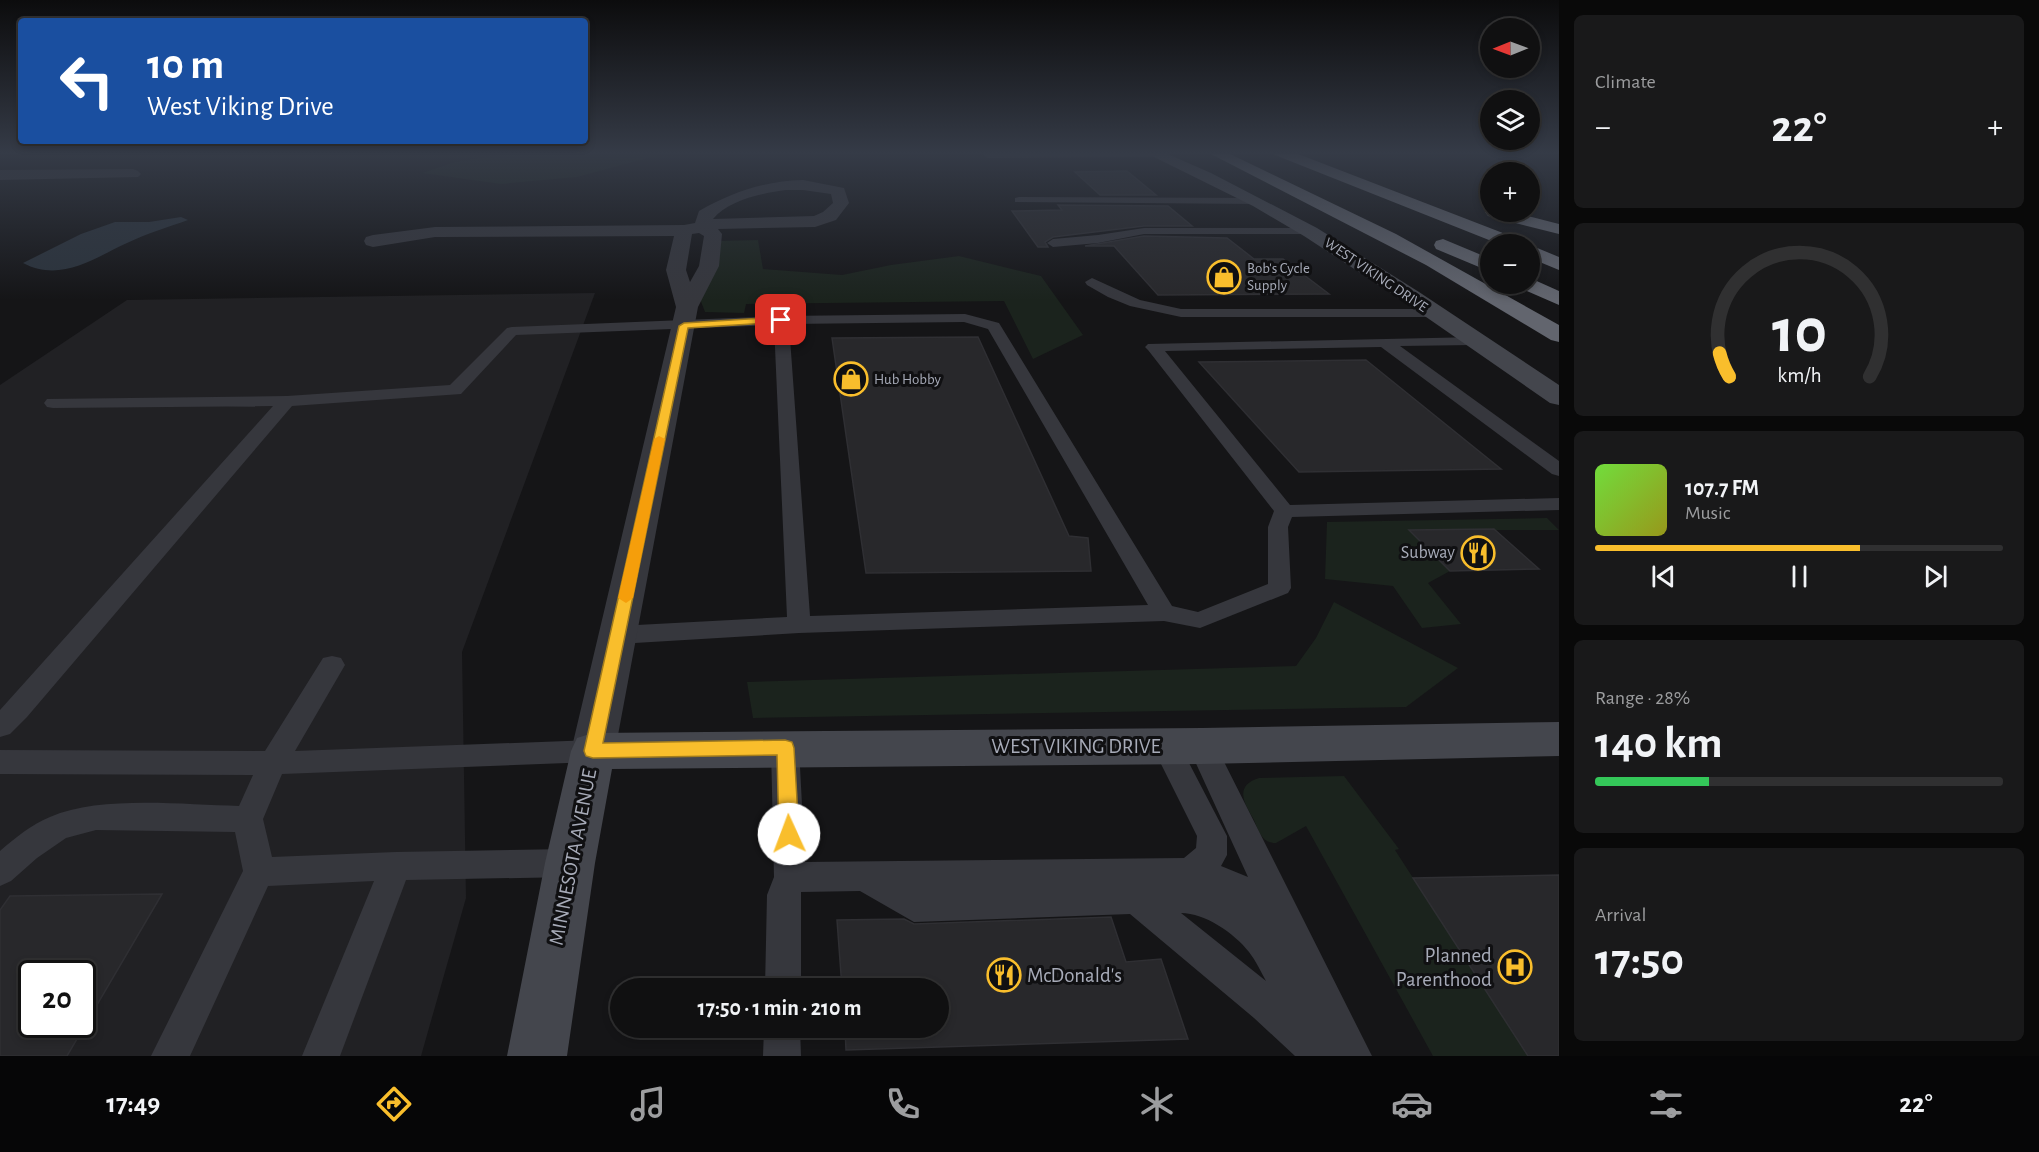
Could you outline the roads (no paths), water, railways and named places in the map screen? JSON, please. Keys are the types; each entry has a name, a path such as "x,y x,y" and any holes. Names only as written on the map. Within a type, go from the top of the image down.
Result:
{"highway":[{"path":"1314,201 1393,240 1497,297 1559,335"},
{"path":"1341,201 1480,261"},
{"path":"1405,201 1489,234"},
{"path":"1533,222 1559,229"},
{"path":"1540,255 1559,264"},
{"path":"1540,290 1559,299"}],"street":[{"path":"693,228 705,215 718,206 731,201"},
{"path":"373,241 435,232 693,228 724,223 794,222 824,219 835,211 841,201"},
{"name":"WEST VIKING DRIVE","path":"1258,201 1308,231 1559,397"},
{"name":"MINNESOTA AVENUE","path":"537,1056 570,863 686,316 709,266 713,234 693,228 676,270 686,316"},
{"name":"WEST VIKING DRIVE","path":"593,751 1184,746 1559,739"}],"lane":[{"path":"1053,243 1098,239 1144,231 1308,231"},
{"path":"1092,282 1110,295 1142,307 1181,313 1433,313"},
{"path":"52,403 287,401 455,390 512,331 686,316 781,320 965,318 994,326 1164,613"},
{"path":"781,320 799,624"},
{"path":"1284,511 1154,347 1473,340"},
{"path":"1384,342 1559,470"},
{"path":"0,726 18,710 287,401"},
{"path":"1284,511 1559,504"},
{"path":"618,635 799,624 1164,613 1200,620 1280,588 1278,527 1284,511"},
{"path":"170,1056 259,872 248,819 273,763 332,665"},
{"path":"1184,746 1212,836 1211,855 1190,873"},
{"path":"1184,746 1290,931 1353,1056"},
{"path":"783,978 783,895 790,877 785,748"},
{"path":"0,762 273,763 593,751"},
{"path":"0,871 26,848 58,827 96,818 248,819"},
{"path":"259,872 396,866 570,863"},
{"path":"321,1056 396,866"},
{"path":"790,877 1190,873 1216,878 1242,888 1280,918 1290,931"},
{"path":"864,876 914,906 1195,898 1217,907 1261,940 1281,973 1320,1056"},
{"path":"1136,898 1268,1005 1302,1035 1320,1056"},
{"path":"782,1038 782,1056"}],"place":[{"name":"Bob's Cycle Supply","path":"1224,277"},
{"name":"Hub Hobby","path":"851,379"},
{"name":"Subway","path":"1478,553"},
{"name":"Planned Parenthood","path":"1515,967"},
{"name":"McDonald's","path":"1004,975"}]}
